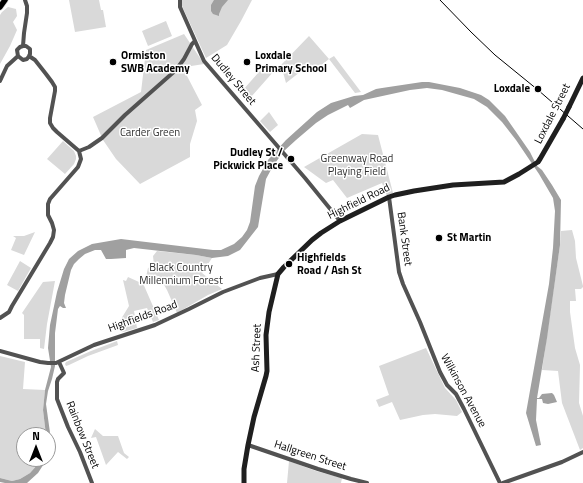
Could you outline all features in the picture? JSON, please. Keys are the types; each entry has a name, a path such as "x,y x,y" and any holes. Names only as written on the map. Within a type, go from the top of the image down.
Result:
{"highway":[{"path":"0,7 3,0"}],"main road":[{"name":"Loxdale Street","path":"540,159 563,119 583,78"},
{"name":"Highfield Road","path":"278,274 321,233 340,221 389,197 414,191 453,185 504,182 524,171 540,159"},
{"name":"Ash Street","path":"244,483 244,469 248,445 254,417 266,376 266,335 269,312 278,274"}],"street":[{"path":"21,0 27,9"},
{"path":"24,46 27,9 25,0"},
{"name":"Dudley Street","path":"180,0 180,7 204,61 340,221"},
{"path":"79,151 89,147 102,138 125,115 176,70 184,60 192,44 195,42"},
{"path":"20,46 26,46 30,49 30,54 25,59 22,60 18,56 17,50 20,46"},
{"path":"0,81 7,66 18,56"},
{"path":"0,318 8,312 12,306 50,243 54,230 48,215 48,204 50,199 78,167 81,159 79,151 57,132 50,123 55,87 46,74 29,56"},
{"name":"Bank Street","path":"389,197 397,257 403,284"},
{"name":"Highfields Road","path":"57,362 94,345 155,325 223,292 260,278 278,274"},
{"name":"Wilkinson Avenue","path":"403,284 440,372 447,385 456,394 501,483"},
{"path":"0,351 40,362 57,362"},
{"name":"Rainbow Street","path":"57,362 64,373 57,382 57,399 92,483"},
{"name":"Hallgreen Street","path":"248,445 318,469 367,483"},
{"path":"501,483 562,462 583,452"}],"green space":[{"path":"69,0 99,0 101,10 103,10 106,27 75,32"},
{"path":"182,0 252,0 227,45 206,58 182,6"},
{"path":"8,7 16,9 17,16 13,22 17,30 0,64 0,15"},
{"path":"166,21 172,36 148,46 142,31"},
{"name":"Carder Green","path":"184,34 204,64 185,67 186,74 202,105 195,110 197,121 190,144 190,157 140,184 116,159 103,140 93,117 141,92 146,50"},
{"path":"309,36 329,59 319,67 309,65 286,83 281,65"},
{"path":"334,56 361,92 355,93 329,59"},
{"path":"266,64 274,71 251,97 243,90"},
{"path":"269,112 278,125 270,132 260,121"},
{"name":"Greenway Road Playing Field","path":"362,134 378,135 393,193 387,196 382,183 347,198 333,180 326,183 304,167"},
{"path":"63,141 74,151 76,156 74,164 65,174 47,159"},
{"path":"572,230 575,241 576,258 583,286 581,289 575,289 576,301 570,301 575,348 580,365 579,403 583,416 583,448 580,450 562,403 558,371 542,370 561,231"},
{"path":"35,232 24,255 11,250 16,238 13,236 24,236"},
{"name":"Black Country Millennium Forest","path":"157,251 212,258 202,273 222,289 208,295 177,313 159,276 146,277 148,268 154,265 153,256"},
{"path":"20,261 31,268 18,291 7,285"},
{"path":"128,277 139,282 142,281 159,320 153,322 147,308 134,311 137,328 123,332 118,324 129,306 123,280 126,281"},
{"path":"55,281 44,349 40,348 40,339 24,339 24,315 22,313 43,282"},
{"path":"117,341 118,345 69,365 66,366 65,364 66,362"},
{"path":"426,348 445,388 456,400 462,412 457,416 435,414 400,420 392,402 379,407 376,400 389,395 379,366"},
{"path":"0,356 25,362 23,389 45,390 43,410 45,427 16,427 16,467 35,467 30,473 20,479 12,481 0,478"},
{"path":"95,429 103,436 118,436 124,453 129,457 127,459 118,452 106,465 96,437 91,438"},
{"path":"289,461 316,471 342,478 341,483 287,483"}],"shaded area":[{"path":"214,0 228,0 222,7 219,16 213,14 211,11 211,5"},
{"path":"429,82 460,88 481,95 489,100 505,116 561,200 560,245 537,398 539,398 542,394 552,393 557,402 548,404 543,403 542,399 537,399 536,420 541,445 536,446 526,413 549,284 555,211 553,198 516,140 502,122 487,107 474,99 442,90 427,88 410,90 364,100 350,108 348,105 316,123 284,151 273,166 266,179 258,227 240,250 228,256 212,258 134,248 126,250 126,258 106,259 101,250 95,250 85,254 79,259 71,270 65,295 64,303 66,308 60,306 58,309 55,333 55,366 46,404 49,427 45,427 43,410 45,390 51,367 48,348 50,325 57,292 64,269 69,259 78,251 92,244 121,239 213,250 221,250 234,244 242,237 250,222 255,186 259,176 268,160 286,140 317,112 331,103 354,96 363,95 376,89"},
{"path":"35,467 42,467 38,473 27,483 0,482 0,478 12,481 20,479 30,473"}],"tram line":[{"path":"440,0 495,55 583,129"}],"place":[{"name":"Ormiston SWB Academy","path":"113,62"},
{"name":"Loxdale Primary School","path":"247,62"},
{"name":"Loxdale","path":"538,89"},
{"name":"Dudley St / Pickwick Place","path":"291,159"},
{"name":"St Martin","path":"439,238"},
{"name":"Highfields Road / Ash St","path":"289,264"}]}
